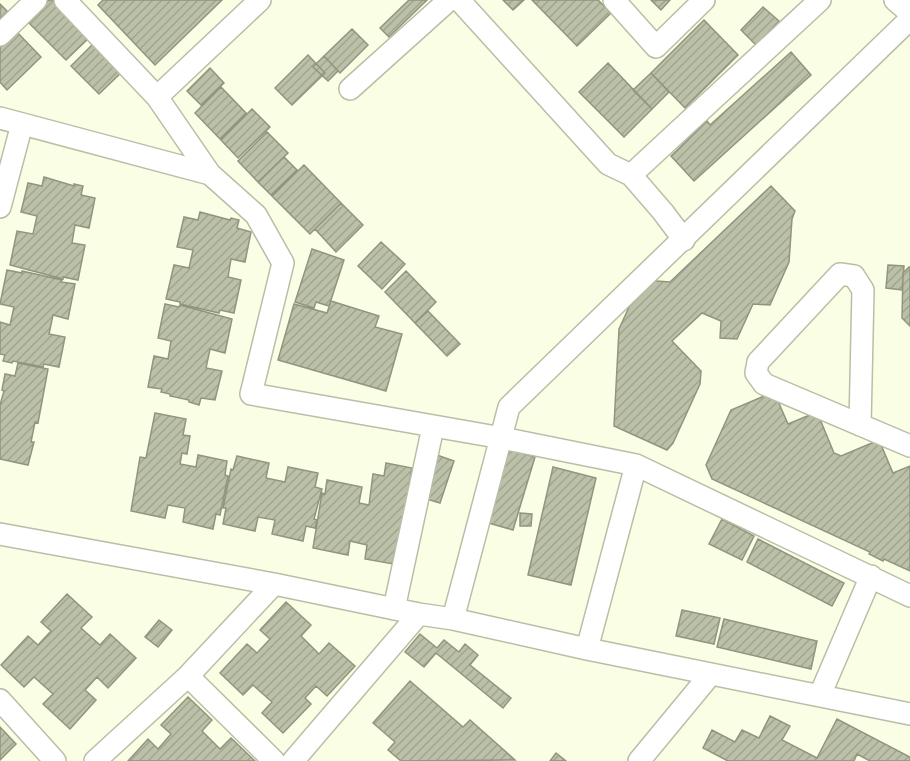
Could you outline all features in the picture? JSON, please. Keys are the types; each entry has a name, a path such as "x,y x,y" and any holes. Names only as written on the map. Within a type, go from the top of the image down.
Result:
{"street":[{"path":"0,35 36,0"},
{"path":"157,97 260,0"},
{"path":"350,88 449,0"},
{"path":"459,0 608,164 631,175 684,240"},
{"path":"614,0 656,47 704,0"},
{"path":"631,175 820,0"},
{"path":"895,0 910,13"},
{"path":"76,4 157,97 210,174 256,215 283,263 251,394 502,438 636,465 910,596"},
{"path":"453,619 509,407 910,19"},
{"path":"0,118 210,174"},
{"path":"0,207 22,124"},
{"path":"860,425 863,290 854,276 840,274 758,362 756,373 764,384 860,425 910,446"},
{"path":"394,609 433,427"},
{"path":"587,649 636,465"},
{"path":"0,534 453,619 710,675 910,714"},
{"path":"820,695 871,576"},
{"path":"95,761 188,676 274,584"},
{"path":"293,761 419,614"},
{"path":"639,761 710,675"},
{"path":"188,676 274,761"},
{"path":"0,700 55,761"}],"building":[{"path":"49,0 55,0 91,36 66,60 27,21"},
{"path":"103,0 222,0 155,65 98,5"},
{"path":"409,0 427,0 389,37 380,28"},
{"path":"503,0 524,0 513,10"},
{"path":"532,0 598,0 611,13 577,46"},
{"path":"651,0 670,0 661,10"},
{"path":"0,4 10,14 0,24"},
{"path":"763,7 779,21 756,45 741,30"},
{"path":"704,20 738,55 685,108 651,73"},
{"path":"13,28 41,57 7,90 0,82 0,41"},
{"path":"352,29 368,45 340,73 324,56"},
{"path":"96,41 124,70 99,94 71,66"},
{"path":"791,52 811,75 694,181 671,156 707,121 710,125"},
{"path":"308,55 325,73 292,105 275,88"},
{"path":"324,56 338,71 328,81 313,67"},
{"path":"608,63 652,109 624,137 579,92"},
{"path":"210,68 224,83 201,105 187,91"},
{"path":"651,73 669,92 652,109 633,90"},
{"path":"221,87 246,113 220,139 195,113"},
{"path":"252,109 270,127 238,158 221,140"},
{"path":"267,132 288,153 258,182 238,161"},
{"path":"284,157 297,170 271,195 258,182"},
{"path":"304,165 341,203 310,234 272,196"},
{"path":"44,177 74,186 74,184 83,186 81,195 95,198 89,228 75,225 72,243 85,245 78,280 63,277 63,279 10,265 17,231 33,234 37,216 21,212 28,183 42,186"},
{"path":"771,186 795,211 792,219 789,262 770,305 753,304 737,339 720,338 721,321 702,313 672,341 701,371 700,384 673,443 667,450 614,426 619,329 630,305 631,291 643,280 670,282"},
{"path":"341,203 363,225 336,252 315,229"},
{"path":"200,212 230,220 231,218 239,220 237,228 251,232 245,262 231,259 228,277 241,280 234,313 220,310 219,313 166,299 174,265 189,268 193,250 177,247 184,217 198,220"},
{"path":"381,242 405,264 382,289 358,266"},
{"path":"312,249 344,260 329,306 316,302 314,308 295,302"},
{"path":"888,265 904,266 902,290 886,288"},
{"path":"909,267 910,326 902,318 903,273"},
{"path":"7,270 22,273 22,271 75,284 68,319 53,315 49,334 65,337 59,367 3,361 5,355 0,354 0,322 10,325 14,307 0,304"},
{"path":"406,271 436,302 415,323 385,292"},
{"path":"331,301 379,316 375,327 402,334 386,391 278,360 294,304 327,313"},
{"path":"165,304 179,307 180,305 232,319 225,353 210,349 206,368 222,371 215,400 201,398 199,405 189,400 170,396 170,394 161,392 162,389 148,387 154,356 168,359 171,341 158,338"},
{"path":"428,311 460,344 447,356 415,323"},
{"path":"18,363 48,369 38,423 35,422 31,442 34,442 28,465 0,459 0,405 5,374 15,376"},
{"path":"774,392 788,424 817,412 834,453 841,456 879,440 893,473 910,466 910,571 884,559 883,561 869,554 870,552 712,479 706,465 731,410"},
{"path":"155,413 186,419 183,435 190,436 187,454 182,453 180,464 196,467 198,455 227,461 225,475 228,476 220,515 216,514 213,529 183,522 185,508 168,505 165,518 131,511 140,457 146,458"},
{"path":"508,449 535,457 513,530 485,522"},
{"path":"434,454 454,461 440,503 420,497"},
{"path":"237,456 269,463 266,478 285,482 288,467 318,473 315,487 322,489 314,519 317,520 315,528 306,526 303,541 272,534 275,520 258,517 255,531 223,524 226,508 223,508 231,469 233,470"},
{"path":"386,463 412,468 398,551 395,550 393,564 365,559 367,545 350,541 348,555 313,548 322,493 325,494 327,480 362,487 359,503 369,505 373,474 384,476"},
{"path":"553,467 596,478 571,585 528,575"},
{"path":"520,513 532,514 531,526 520,526"},
{"path":"722,519 754,536 742,560 709,544"},
{"path":"758,539 844,583 832,606 747,562"},
{"path":"67,594 92,617 81,628 100,645 110,634 136,658 108,688 97,677 85,690 96,700 70,729 43,704 53,694 34,677 24,687 1,665 28,636 38,645 51,631 41,622"},
{"path":"286,602 311,625 301,636 319,654 329,643 355,666 327,696 316,686 305,698 311,704 283,733 262,713 272,702 253,685 243,695 220,673 247,644 257,653 270,639 260,630"},
{"path":"682,610 720,618 714,644 676,636"},
{"path":"724,619 817,641 811,669 717,647"},
{"path":"159,620 172,630 158,647 145,637"},
{"path":"420,634 437,648 444,640 459,652 465,644 478,655 470,665 511,698 503,708 436,653 424,667 405,652"},
{"path":"410,681 463,727 470,720 515,760 401,761 388,750 395,742 373,723"},
{"path":"188,697 212,720 202,731 220,749 231,738 255,761 128,761 148,739 158,749 171,734 161,725"},
{"path":"770,716 790,726 782,740 817,758 837,719 910,757 910,761 870,761 857,754 854,761 728,761 703,748 712,730 735,742 742,730 759,738"},
{"path":"0,727 16,744 0,760"},
{"path":"556,753 566,761 550,761"}]}
